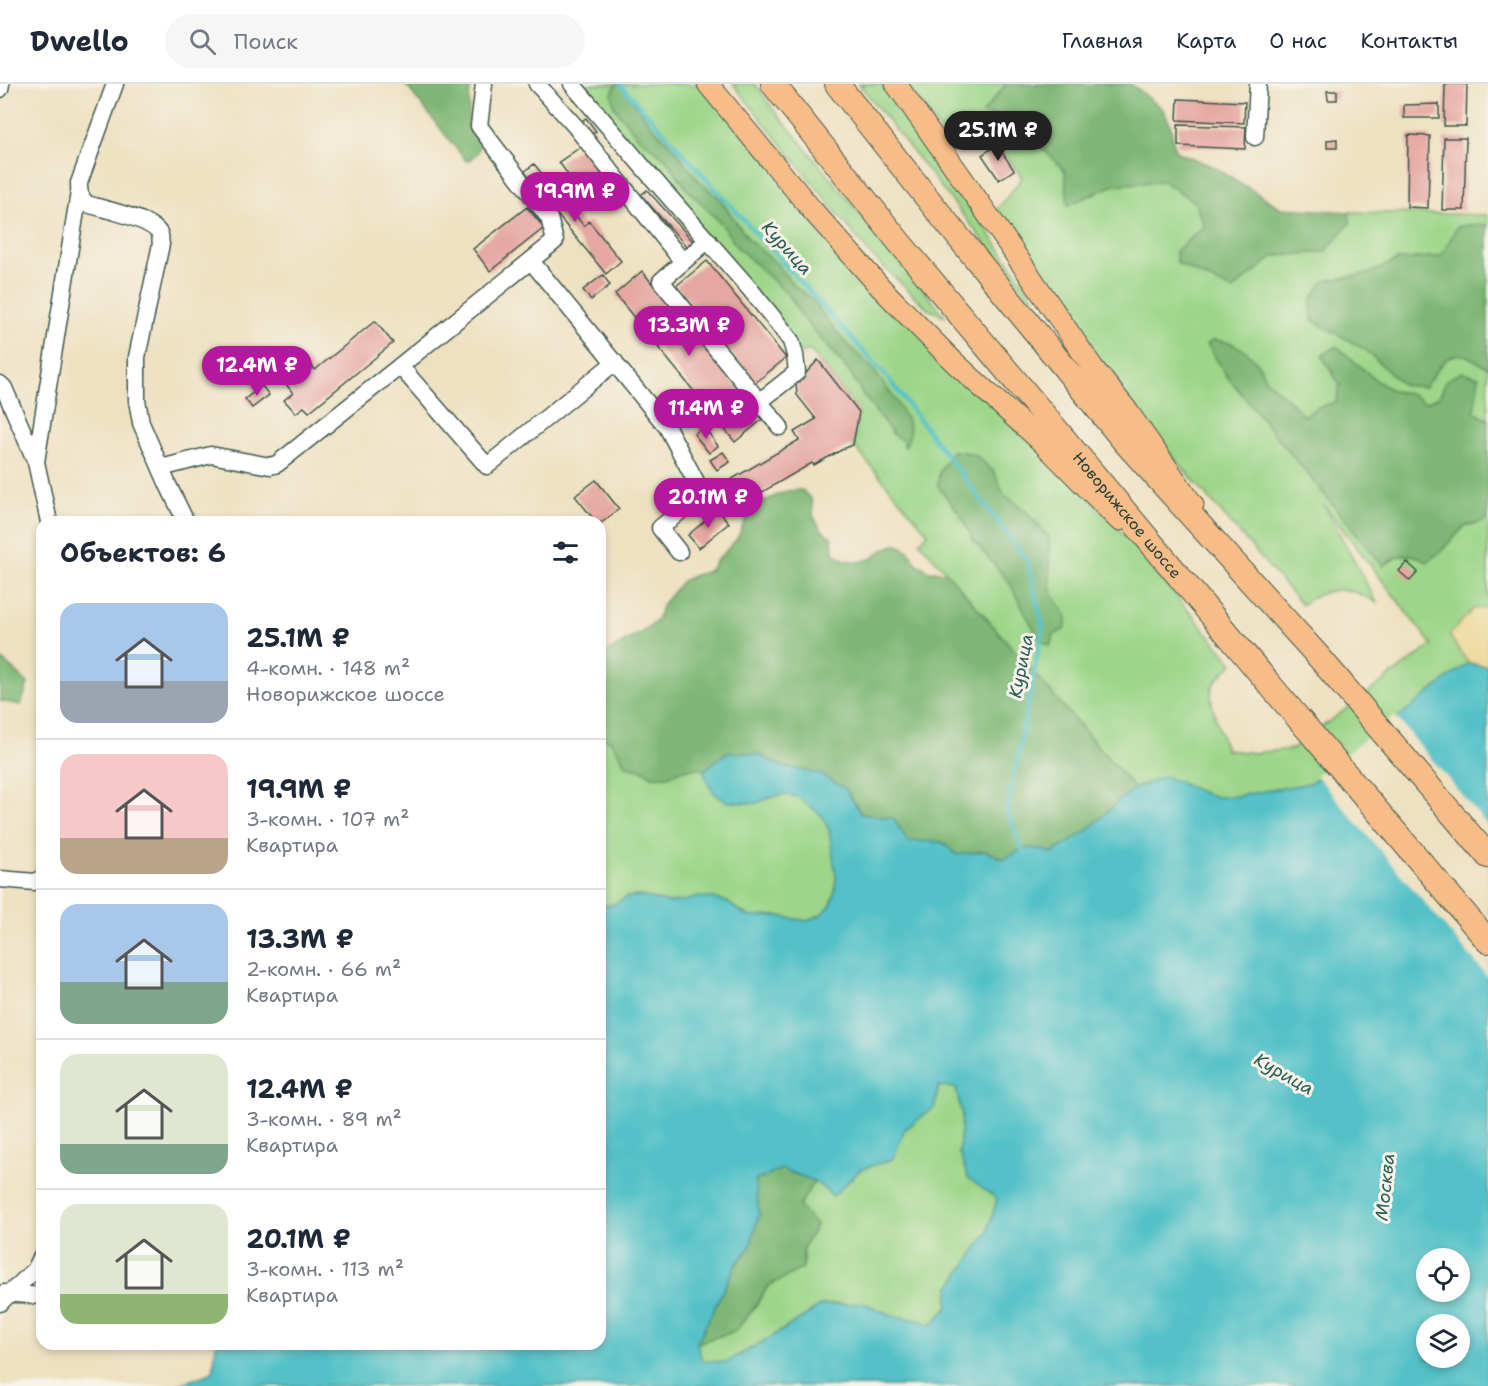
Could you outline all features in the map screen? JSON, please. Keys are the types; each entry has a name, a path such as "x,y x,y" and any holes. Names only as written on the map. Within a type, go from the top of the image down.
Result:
{"highway":[{"name":"Новорижское шоссе","path":"773,84 899,242 1198,600 1488,941"},
{"path":"837,84 1117,432 1318,656 1488,856"}],"main road":[{"path":"708,84 812,210 882,289 954,362 1043,443 1198,600"},
{"path":"896,84 1093,368 1126,409 1235,564"}],"street":[{"path":"0,89 1,84"},
{"path":"36,462 80,183 115,84"},
{"path":"161,468 211,455 270,466 277,464 555,242 549,218 480,126 484,84"},
{"path":"537,84 575,126 683,262"},
{"path":"572,84 750,288 790,341 797,372 759,402"},
{"path":"1255,137 1258,84"},
{"path":"79,192 87,204 145,221 160,235 161,244 137,357 137,400 141,423 183,516"},
{"path":"708,240 661,281 780,427"},
{"path":"531,261 667,427 702,493 660,528 679,552"},
{"path":"400,366 487,466 615,362"},
{"path":"0,384 4,388 36,462 48,516"},
{"path":"0,879 36,881"},
{"path":"3,1296 36,1268"},
{"path":"3,1296 36,1296"}],"green space":[{"path":"405,84 470,84 468,129 481,144 477,153 467,162"},
{"path":"584,84 616,84 612,95 637,136 666,159 687,189 722,224 736,246 790,296 802,317 850,373 893,434 902,440 854,349 844,341 812,300 793,285 778,265 749,240 719,198 699,181 618,84 698,84 1117,527 1233,663 1215,682 1211,691 1213,708 1226,750 1255,753 1292,749 1432,645 1324,505 1377,603 1357,593 1339,590 1321,594 1302,605 1129,403 996,211 1022,178 995,137 955,152 906,84 1006,84 983,114 1033,120 1038,144 1065,171 1068,205 1114,185 1163,181 1195,202 1204,226 1176,251 1232,290 1274,256 1325,252 1350,223 1349,212 1488,215 1488,225 1457,227 1442,256 1398,260 1368,274 1324,281 1313,320 1366,350 1403,385 1425,387 1442,363 1453,356 1460,354 1475,360 1488,368 1488,420 1473,412 1446,380 1440,396 1425,403 1411,394 1393,391 1378,382 1336,346 1322,356 1340,385 1336,402 1319,407 1303,416 1266,380 1258,364 1246,351 1383,566 1398,556 1441,551 1465,526 1482,522 1488,517 1488,666 1468,663 1310,783 1237,796 1216,797 1201,792 1142,785 1135,789 920,542 928,533 853,445 859,412 810,350 801,353 623,136"},
{"path":"616,84 626,92 699,181 719,198 749,240 778,265 793,285 812,300 844,341 871,367 895,399 908,422 910,434 905,447 903,441 893,434 863,395 850,373 802,317 790,296 736,246 722,224 687,189 666,159 637,136 621,116 614,106 612,94"},
{"path":"733,84 755,84 773,109 946,317 928,309 869,253"},
{"path":"859,84 887,84 1044,313 1040,312"},
{"path":"1006,84 1131,84 1162,108 1170,123 1175,151 1214,167 1281,208 1349,212 1350,223 1325,252 1274,256 1232,290 1177,263 1176,251 1204,226 1195,202 1163,181 1114,185 1068,205 1065,171 1038,144 1033,121 982,114"},
{"path":"1488,225 1488,368 1460,354 1442,363 1425,387 1403,385 1366,350 1312,320 1311,300 1324,281 1368,274 1398,260 1441,256 1457,227"},
{"path":"1213,340 1231,343 1246,351 1258,364 1266,380 1303,416 1319,407 1336,402 1340,385 1322,355 1336,346 1378,382 1393,391 1411,394 1425,403 1440,396 1446,380 1462,372 1479,377 1474,412 1488,420 1488,517 1483,522 1465,526 1427,562 1415,556 1405,555 1383,566 1226,375 1207,344"},
{"path":"952,451 977,456 994,472 1004,494 1024,509 1049,537 1050,586 1067,617 1065,629 1054,635 1050,646 1039,639 1009,582 974,541 961,516 938,486 939,473"},
{"path":"802,490 812,500 813,515 820,528 832,538 833,553 845,560 859,562 873,558 884,549 897,544 909,551 916,563 929,571 946,572 1135,789 1087,831 1052,853 1026,848 1004,859 985,851 957,855 942,842 907,841 892,818 861,814 846,789 820,774 781,766 757,754 728,752 704,770 697,768 682,770 668,776 653,776 640,769 626,766 612,742 606,739 606,654 649,628 658,618 663,604 682,581 709,571 737,539 749,512 760,503 787,491"},
{"path":"0,658 28,683 21,705 0,701"},
{"path":"606,739 612,742 626,766 640,769 653,776 668,776 682,770 697,768 704,770 707,782 756,803 784,794 799,797 822,816 829,830 837,876 835,891 831,905 821,915 807,921 779,916 750,917 727,902 698,897 669,903 641,896 626,897 613,905 606,906"},
{"path":"939,1086 956,1088 962,1115 959,1153 997,1199 987,1234 949,1288 948,1307 931,1325 894,1316 864,1303 822,1305 727,1362 701,1361 697,1343 735,1331 753,1310 768,1286 803,1248 816,1226 799,1206 814,1181 833,1196 860,1170 892,1159 905,1129 934,1108"},
{"path":"781,1169 814,1181 799,1206 816,1225 803,1248 803,1268 768,1286 735,1331 697,1343 735,1266 750,1247 759,1215 755,1181"}],"sand":[{"path":"1488,608 1488,666 1468,663 1449,635 1473,609"}],"water":[{"name":"Москва","path":"1468,663 1488,666 1488,1386 175,1386 213,1372 215,1350 606,1350 606,906 613,905 626,897 641,896 669,903 698,897 713,898 727,902 750,917 779,916 807,921 820,915 831,905 835,891 836,876 829,830 822,816 798,797 784,794 756,803 728,802 715,794 707,782 704,770 728,752 757,754 781,766 820,774 846,789 861,814 893,818 908,841 942,842 957,855 985,851 1004,859 1027,848 1052,853 1087,831 1135,789 1165,776 1217,797 1237,796 1310,783","holes":["939,1086 956,1088 962,1115 959,1153 968,1178 997,1199 987,1234 949,1288 948,1307 931,1325 894,1316 864,1303 822,1305 727,1362 702,1361 697,1343 735,1266 750,1247 759,1215 755,1181 781,1169 814,1181 833,1196 860,1170 893,1159 905,1129 934,1108"]}],"pier":[{"path":"1395,716 1488,826 1488,977 1316,775"}],"building":[{"path":"1445,84 1467,84 1466,126 1444,126"},
{"path":"1327,91 1337,91 1337,100 1328,100"},
{"path":"1178,99 1245,102 1244,123 1177,120"},
{"path":"1439,104 1439,118 1404,118 1404,105"},
{"path":"586,118 596,131 589,136 579,123"},
{"path":"1178,125 1246,127 1245,149 1178,146"},
{"path":"1408,135 1430,136 1428,208 1407,207"},
{"path":"1444,138 1466,138 1464,210 1442,210"},
{"path":"1337,139 1337,148 1327,148 1327,140"},
{"path":"997,145 1014,170 999,180 982,155"},
{"path":"582,146 606,180 583,196 559,162"},
{"path":"534,164 584,226 589,221 621,261 606,274 523,173"},
{"path":"647,190 693,241 687,247 641,195"},
{"path":"527,207 544,228 490,271 473,249"},
{"path":"707,261 786,358 755,383 676,286"},
{"path":"642,271 763,419 735,442 615,294"},
{"path":"603,275 610,285 591,300 583,290"},
{"path":"375,321 393,343 309,412 304,407 296,413 284,400 293,393 282,379 307,359 315,370"},
{"path":"818,360 859,412 853,445 814,465 812,463 733,509 720,486 799,440 794,432 816,419 797,395 796,384"},
{"path":"262,386 269,395 252,408 245,399"},
{"path":"704,426 718,446 709,453 694,434"},
{"path":"723,452 730,462 717,470 710,460"},
{"path":"596,480 619,509 606,519 606,516 591,516 575,496"},
{"path":"718,510 729,523 699,548 688,535"},
{"path":"1407,562 1418,572 1410,581 1399,571"}],"waterway":[{"name":"Курица","path":"620,84 887,377 1027,560 1043,627 1007,811 1023,852"}]}
